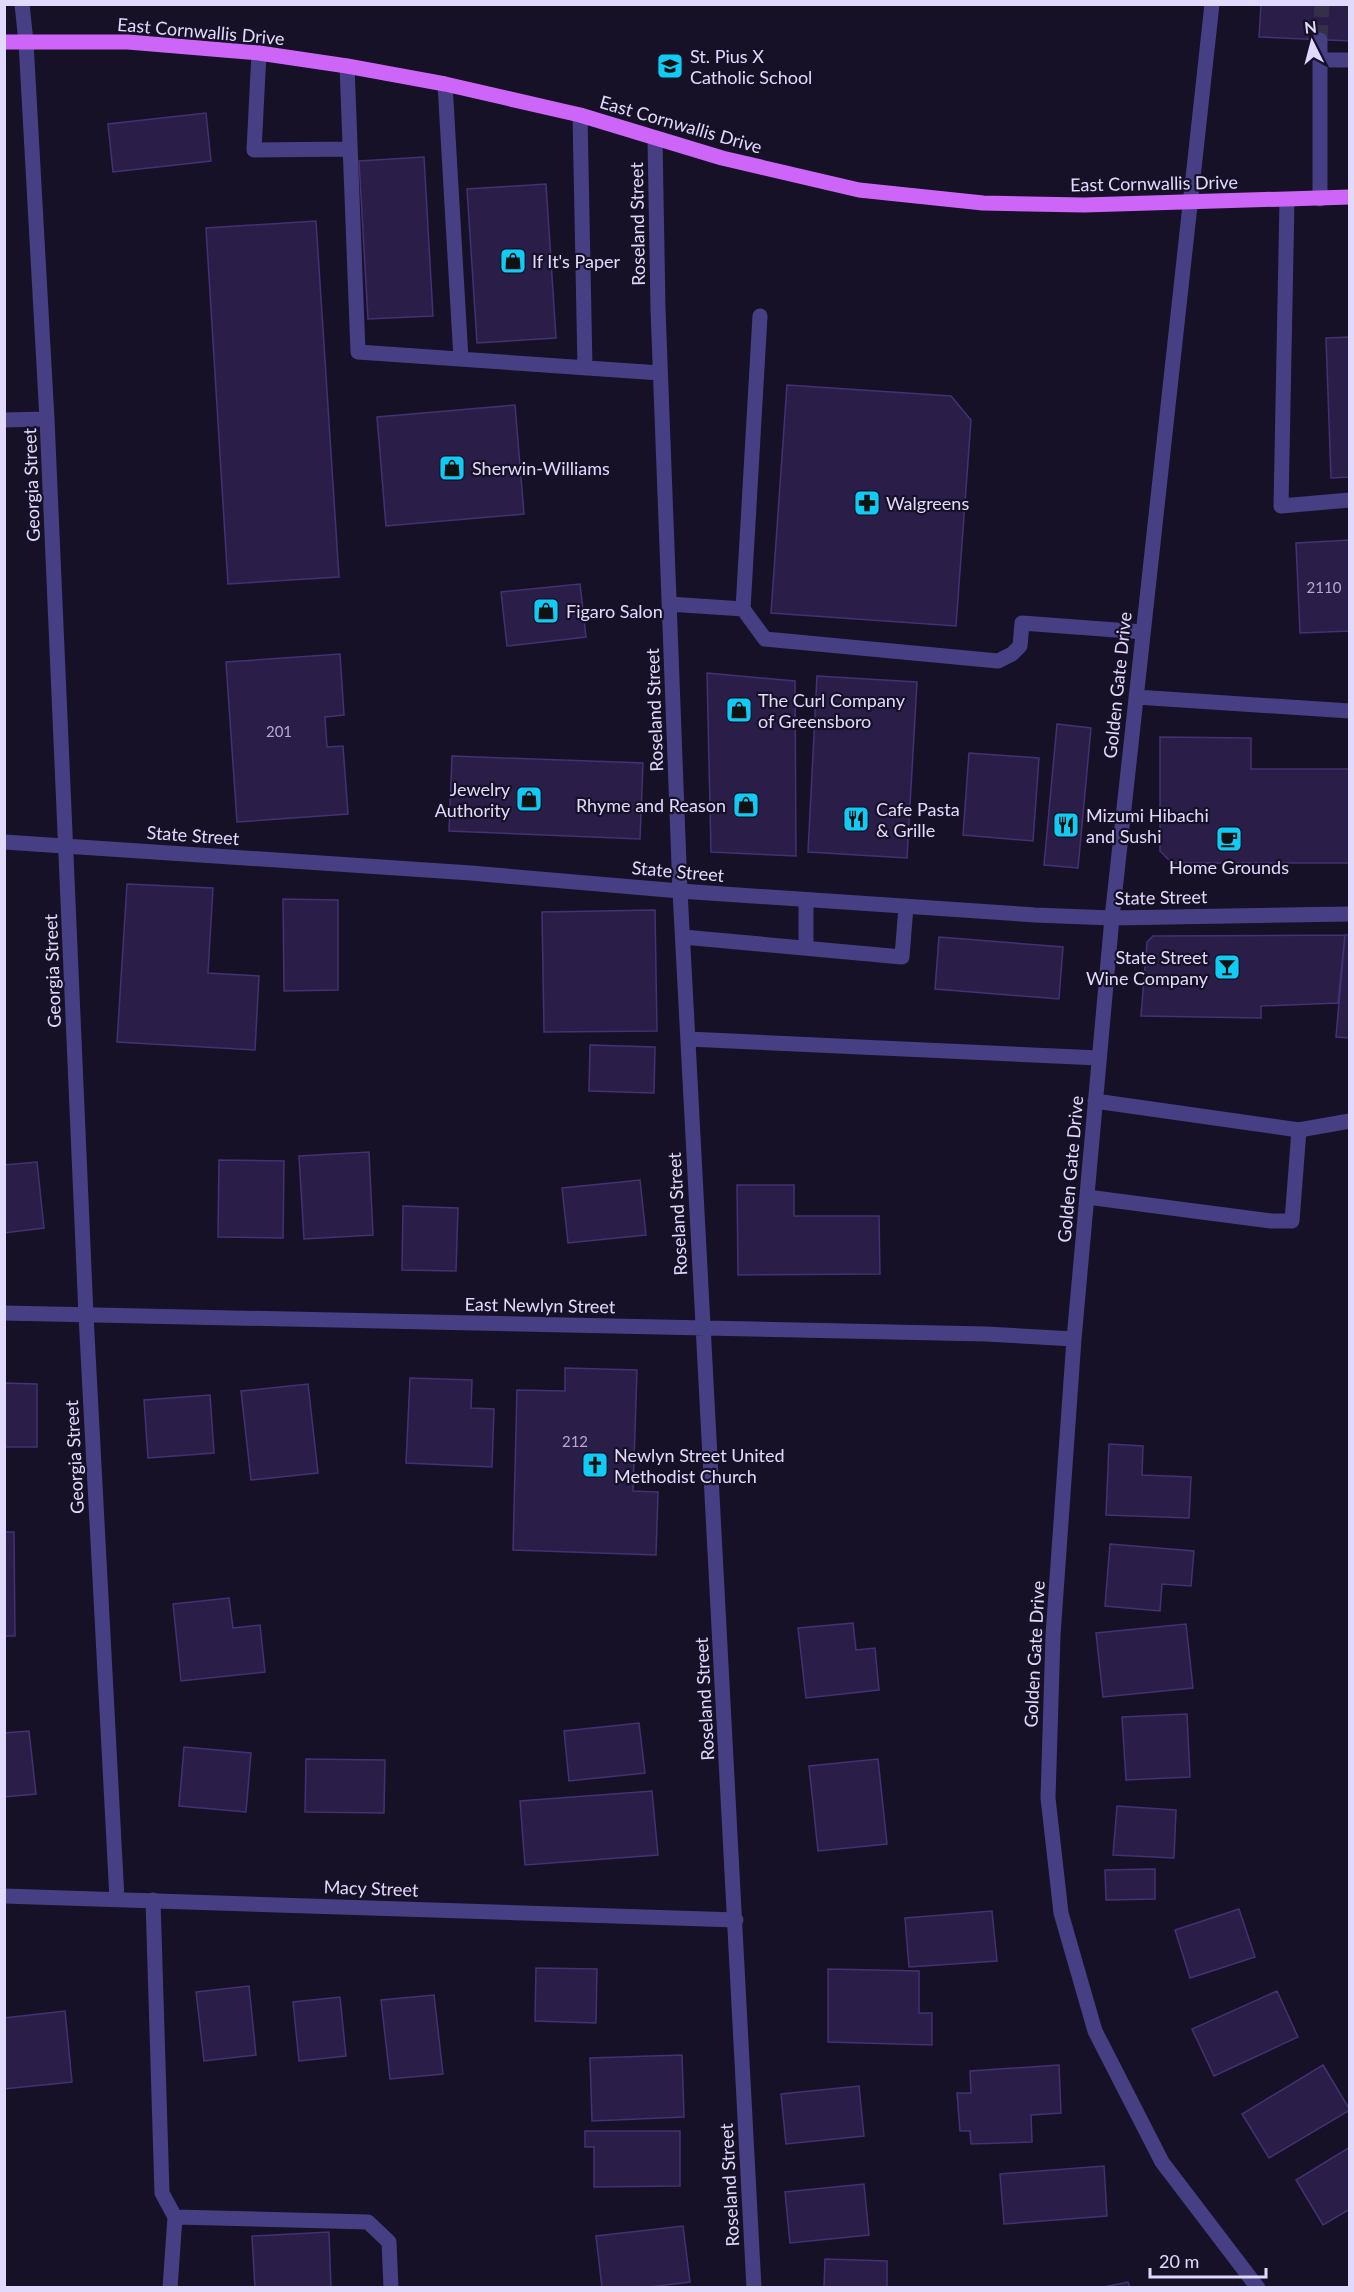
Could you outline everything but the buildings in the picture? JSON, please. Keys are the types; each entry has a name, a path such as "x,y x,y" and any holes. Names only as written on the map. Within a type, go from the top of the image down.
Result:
{"main road":[{"name":"East Cornwallis Drive","path":"4,42 128,42 259,54 347,66 445,84 580,115 732,161 859,190 983,203 1190,203 1350,197"}],"street":[{"name":"Georgia Street","path":"22,4 27,42 47,419 86,1315 117,1899"},
{"name":"Golden Gate Drive","path":"1212,4 1112,918 1095,1101 1074,1339 1053,1635 1048,1798 1061,1912 1095,2031 1162,2162 1258,2288"},
{"path":"1320,40 1320,199"},
{"path":"259,54 254,150 350,149"},
{"path":"1320,60 1350,60"},
{"path":"347,66 358,352 660,374"},
{"path":"445,84 461,359"},
{"path":"580,115 585,368"},
{"name":"Roseland Street","path":"655,138 660,374 683,937 754,2288"},
{"path":"1287,200 1281,506 1350,500"},
{"path":"760,316 743,609 765,639 998,661 1012,654 1020,646 1022,623 1143,632"},
{"path":"4,420 47,419"},
{"path":"669,604 743,609"},
{"path":"1136,697 1350,711"},
{"name":"State Street","path":"4,842 471,873 681,891 1035,915 1112,918 1350,914"},
{"path":"806,900 806,948"},
{"path":"683,937 902,957 906,906"},
{"path":"688,1039 1099,1058"},
{"path":"1095,1101 1299,1130 1350,1121"},
{"path":"1087,1197 1271,1221 1292,1221 1299,1130"},
{"name":"East Newlyn Street","path":"4,1313 986,1334 1074,1339"},
{"name":"Macy Street","path":"4,1896 736,1920"},
{"path":"153,1900 162,2193 175,2217 170,2288"},
{"path":"175,2217 368,2222 389,2242 391,2288"}],"tunnel":[{"path":"1320,40 1322,4"}],"place":[{"name":"St. Pius X Catholic School","path":"670,66"},
{"name":"If It's Paper","path":"513,261"},
{"name":"Sherwin-Williams","path":"452,468"},
{"name":"Walgreens","path":"867,503"},
{"name":"Figaro Salon","path":"546,611"},
{"name":"The Curl Company of Greensboro","path":"739,710"},
{"name":"Jewelry Authority","path":"529,799"},
{"name":"Rhyme and Reason","path":"746,805"},
{"name":"Cafe Pasta & Grille","path":"856,819"},
{"name":"Mizumi Hibachi and Sushi","path":"1066,825"},
{"name":"Home Grounds","path":"1229,839"},
{"name":"State Street Wine Company","path":"1227,967"},
{"name":"Newlyn Street United Methodist Church","path":"595,1465"}]}
